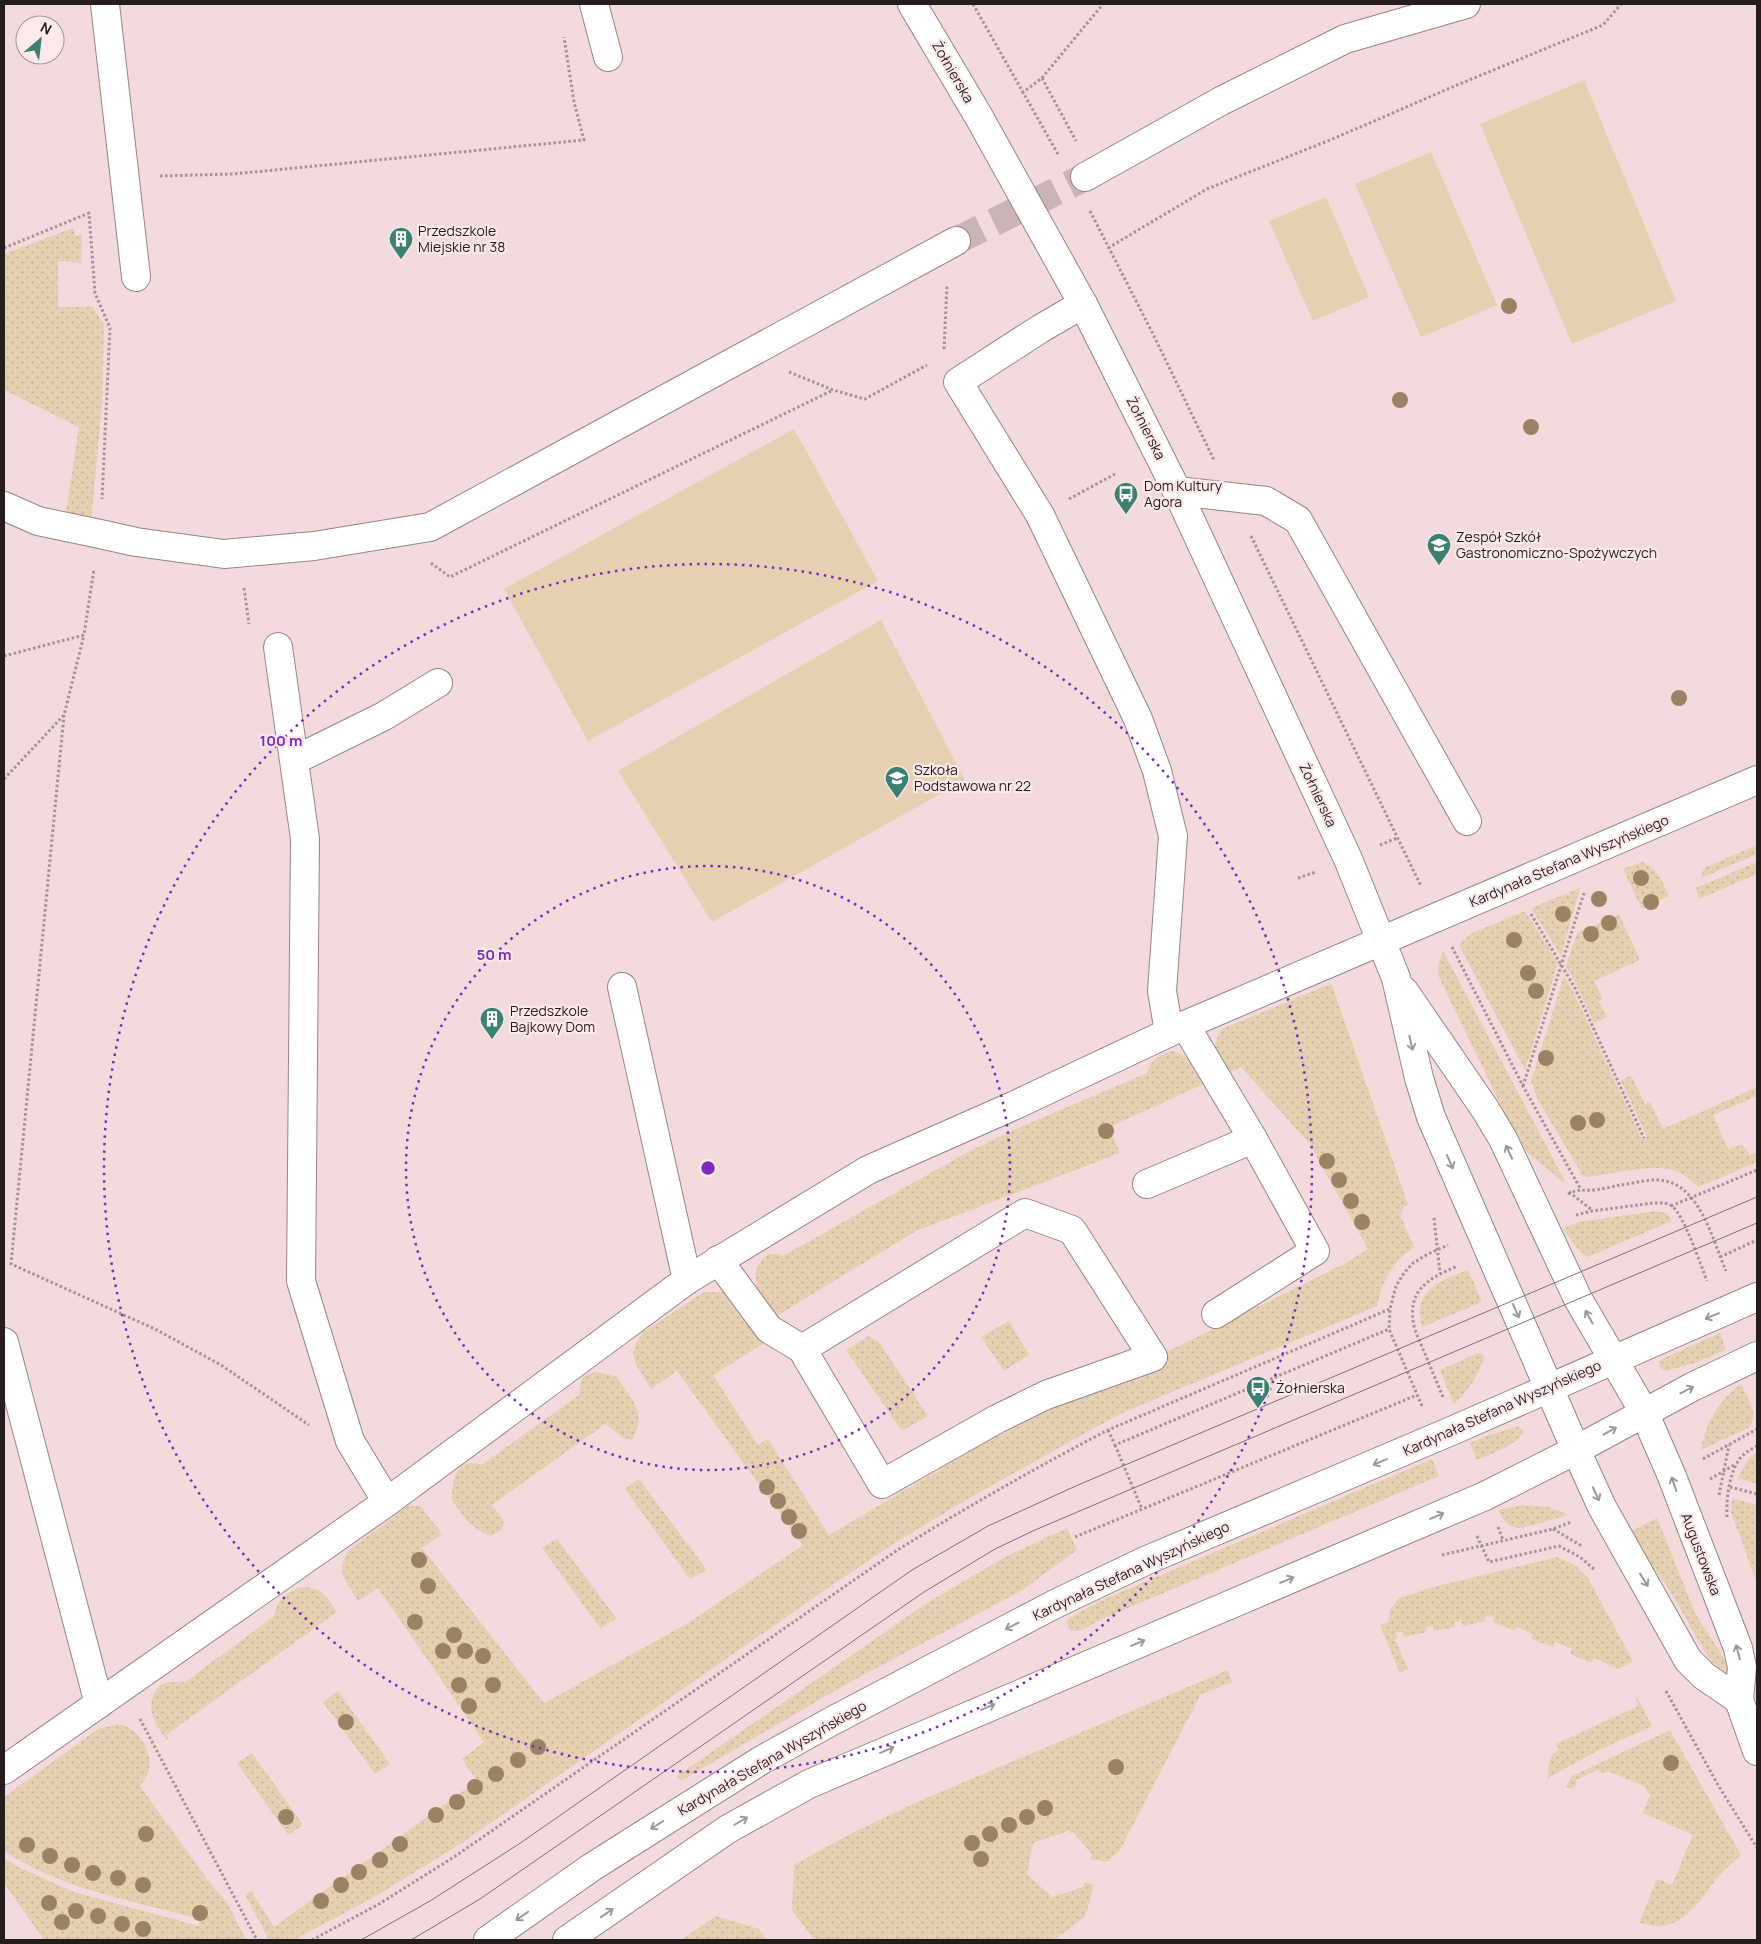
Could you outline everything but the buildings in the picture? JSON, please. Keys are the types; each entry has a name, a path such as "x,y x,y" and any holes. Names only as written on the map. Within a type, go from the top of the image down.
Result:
{"street":[{"path":"105,4 136,277"},
{"path":"594,4 608,57"},
{"name":"Żołnierska","path":"912,4 979,117 1083,304 1178,491 1348,859 1396,978 1419,1078 1431,1117 1576,1450"},
{"path":"1089,175 1221,100 1345,39 1466,4"},
{"path":"4,506 38,521 136,542 224,554 314,546 430,527 953,243"},
{"path":"1083,304 1040,329 958,382 1040,515 1138,719 1157,771 1173,836 1162,991 1177,1029 1253,1139 1315,1251 1216,1314"},
{"path":"1178,491 1266,501 1298,520 1467,821"},
{"path":"278,647 305,839 301,1281 350,1441 387,1502"},
{"path":"295,760 384,716 438,683"},
{"name":"Kardynała Stefana Wyszyńskiego","path":"4,1770 387,1502 687,1280 868,1170 1014,1106 1177,1029 1757,780"},
{"name":"Żołnierska","path":"1396,978 1485,1109 1503,1139 1578,1299 1644,1412"},
{"path":"622,987 687,1280"},
{"path":"1147,1184 1253,1139"},
{"path":"718,1260 769,1329 802,1349 882,1484 997,1419 1046,1395 1153,1357 1072,1230 1025,1213 802,1349"},
{"name":"Kardynała Stefana Wyszyńskiego","path":"488,1940 607,1857 760,1761 1012,1626 1145,1561 1550,1388 1757,1297"},
{"path":"4,1342 98,1704"},
{"path":"567,1940 728,1829 809,1784 1464,1505 1576,1450 1644,1412 1757,1356"},
{"name":"Augustowska","path":"1644,1412 1671,1474 1738,1648 1746,1705 1757,1751"},
{"path":"1576,1450 1619,1538 1688,1660 1704,1676 1746,1705"}],"path":[{"path":"973,4 1060,157"},
{"path":"1022,93 1042,78 1103,4"},
{"path":"1108,248 1207,189 1335,138 1603,25 1621,4"},
{"path":"125,177 233,174 584,140 573,93 564,33"},
{"path":"1042,78 1089,175"},
{"path":"1087,206 1154,336 1424,894"},
{"path":"4,248 89,213 95,293 110,328 100,534 84,635 64,715 11,1264 171,1338 221,1365 297,1419 312,1427"},
{"path":"944,356 953,243"},
{"path":"747,355 833,390 864,399 928,365"},
{"path":"389,534 450,577 833,390"},
{"path":"1040,515 1115,474"},
{"path":"4,656 84,635"},
{"path":"4,779 64,715"},
{"path":"1379,845 1398,838"},
{"path":"1298,878 1316,872"},
{"path":"1523,1086 1586,887"},
{"path":"1530,913 1575,988 1644,1138"},
{"path":"1457,940 1450,944 1523,1086 1580,1188"},
{"path":"1671,1206 1757,1170"},
{"path":"1563,1196 1580,1188 1592,1190 1655,1180 1668,1182 1683,1189 1692,1197 1702,1214 1726,1271"},
{"path":"1568,1218 1584,1212 1663,1203 1671,1206 1680,1217 1706,1279"},
{"path":"1720,1257 1757,1240"},
{"path":"1424,1411 1389,1330 1390,1309 1396,1286 1404,1274 1428,1254 1455,1242"},
{"path":"1444,1401 1414,1330 1412,1307 1416,1295 1423,1285 1433,1277 1464,1263"},
{"path":"312,1940 379,1904 454,1857 899,1549 1108,1430 1390,1309"},
{"path":"1115,1445 1389,1330"},
{"path":"1075,1537 1417,1395"},
{"path":"1700,1461 1757,1429"},
{"path":"1108,1430 1142,1509"},
{"path":"1703,1483 1736,1464 1745,1453 1757,1446"},
{"path":"1728,1521 1726,1504 1736,1464"},
{"path":"1730,1487 1757,1494"},
{"path":"1437,1556 1553,1528 1576,1520"},
{"path":"1475,1530 1489,1562 1559,1546 1580,1557 1600,1576"},
{"path":"123,1687 257,1940"},
{"path":"1666,1690 1718,1785 1757,1848"}],"shaded area":[{"path":"1584,80 1676,301 1572,344 1480,124"},
{"path":"1431,152 1497,305 1421,337 1355,184"},
{"path":"1326,197 1369,297 1313,321 1269,221"},
{"path":"73,228 75,236 82,234 81,263 58,261 58,307 92,306 104,325 102,406 91,522 66,513 79,427 4,390 4,254"},
{"path":"794,429 878,581 588,741 504,589"},
{"path":"881,620 965,780 712,922 618,771"},
{"path":"1757,845 1757,854 1701,878 1704,868"},
{"path":"1642,862 1656,872 1669,896 1642,909 1623,869"},
{"path":"1757,862 1757,874 1699,899 1696,888"},
{"path":"1580,888 1561,956 1531,908"},
{"path":"1525,911 1558,963 1525,1070 1459,945 1472,933"},
{"path":"1619,914 1640,960 1594,981 1603,999 1599,1001 1607,1017 1594,1023 1566,966 1577,933"},
{"path":"1443,951 1565,1181 1563,1182 1521,1147 1438,975"},
{"path":"1564,976 1573,991 1642,1139 1647,1137 1621,1081 1631,1075 1645,1104 1650,1102 1663,1129 1757,1087 1757,1096 1713,1115 1728,1149 1742,1144 1750,1155 1757,1152 1757,1162 1699,1187 1689,1178 1677,1172 1660,1168 1588,1177 1583,1176 1538,1100 1531,1081"},
{"path":"1332,985 1408,1205 1404,1207 1400,1215 1414,1247 1394,1265 1385,1280 1377,1306 1127,1411 966,1500 895,1543 838,1581 462,1843 376,1896 294,1940 269,1940 245,1894 251,1891 274,1927 477,1781 462,1759 484,1742 378,1588 358,1601 343,1576 342,1566 349,1550 408,1506 420,1506 442,1534 422,1548 544,1703 690,1622 803,1545 677,1371 651,1389 635,1363 633,1352 643,1332 704,1292 723,1292 732,1296 763,1338 763,1344 713,1375 758,1445 768,1439 829,1535 988,1441 1344,1264 1368,1249 1309,1143 1241,1067 1226,1074 1215,1052 1216,1042 1222,1029 1325,986"},
{"path":"1172,1051 1192,1062 1206,1083 1109,1127 1120,1153 916,1231 775,1317 761,1297 756,1282 756,1275 757,1267 766,1256 774,1254 783,1256 966,1153 1023,1126 1147,1073 1148,1068 1156,1059"},
{"path":"1656,1211 1666,1213 1672,1221 1587,1257 1578,1249 1563,1229 1578,1222"},
{"path":"1468,1270 1482,1302 1422,1327 1420,1314 1421,1304 1425,1296 1439,1283"},
{"path":"1009,1321 1029,1355 1004,1371 981,1337"},
{"path":"1720,1333 1726,1350 1695,1363 1665,1371 1659,1367 1659,1361 1662,1359"},
{"path":"869,1336 879,1342 928,1416 902,1431 846,1350"},
{"path":"1478,1353 1482,1354 1484,1358 1479,1371 1464,1394 1454,1404 1440,1370"},
{"path":"595,1372 616,1376 636,1406 638,1414 637,1430 632,1440 624,1438 605,1424 492,1505 503,1519 503,1529 491,1536 478,1530 464,1517 452,1500 454,1479 459,1469 467,1464 483,1464 579,1395 582,1377"},
{"path":"1741,1384 1752,1407 1752,1423 1748,1428 1701,1450 1706,1430 1714,1413"},
{"path":"1516,1427 1523,1431 1521,1436 1503,1449 1477,1460 1470,1443"},
{"path":"1757,1453 1757,1484 1738,1478 1748,1459"},
{"path":"1432,1459 1439,1476 1107,1617 1079,1631 1069,1629 1067,1621 1069,1618 1098,1602"},
{"path":"639,1479 707,1570 690,1579 625,1489"},
{"path":"1732,1498 1757,1505 1757,1583 1731,1512"},
{"path":"1522,1505 1548,1507 1569,1515 1522,1528 1507,1524 1499,1510"},
{"path":"1657,1518 1696,1615 1732,1670 1729,1675 1712,1662 1707,1655 1667,1586 1628,1533"},
{"path":"1067,1528 1077,1550 1021,1591 843,1686 681,1781 677,1776 930,1601 1009,1555"},
{"path":"557,1539 617,1619 600,1628 542,1548"},
{"path":"1557,1557 1575,1565 1588,1578 1633,1661 1619,1669 1594,1658 1591,1663 1570,1654 1572,1649 1555,1642 1553,1647 1531,1639 1533,1634 1517,1627 1515,1631 1493,1622 1494,1617 1485,1616 1486,1621 1463,1626 1461,1620 1455,1622 1455,1627 1434,1631 1433,1626 1426,1627 1427,1632 1404,1637 1403,1632 1396,1632 1397,1638 1395,1639 1408,1669 1400,1673 1380,1625 1388,1622 1390,1610 1399,1598 1430,1588"},
{"path":"301,1587 308,1587 319,1591 337,1612 166,1735 170,1742 156,1724 153,1716 152,1702 158,1688 167,1683 184,1682 189,1679 274,1616 283,1597"},
{"path":"1228,1670 1232,1682 1201,1694 1120,1850 1107,1862 1090,1859 1092,1854 1073,1832 1070,1833 1068,1831 1033,1843 1027,1874 1052,1897 1083,1887 1085,1882 1094,1885 1085,1917 1054,1940 814,1940 792,1910 794,1865 848,1835 924,1799"},
{"path":"338,1691 390,1764 375,1774 323,1702"},
{"path":"1637,1697 1652,1726 1597,1751 1548,1778 1552,1755 1559,1750 1556,1744 1638,1706"},
{"path":"118,1724 131,1729 146,1747 150,1762 146,1778 140,1786 207,1879 228,1904 246,1940 44,1940 4,1883 4,1858 18,1867 74,1892 199,1926 200,1919 124,1900 74,1884 49,1875 4,1851 4,1797 98,1729"},
{"path":"1670,1730 1741,1855 1716,1879 1700,1901 1687,1914 1671,1924 1656,1926 1639,1923 1657,1879 1672,1885 1693,1835 1643,1813 1650,1795 1646,1787 1608,1771 1603,1773 1597,1770 1576,1780 1576,1785 1572,1789 1566,1787 1572,1776"},
{"path":"252,1753 303,1825 288,1835 237,1763"},
{"path":"716,1916 759,1929 767,1940 681,1940"}],"tunnel":[{"path":"956,241 1085,177"}],"tram line":[{"path":"361,1940 430,1901 519,1844 912,1570 988,1526 1078,1485 1757,1197"},
{"path":"411,1940 480,1899 924,1592 995,1549 1035,1530 1757,1223"}],"place":[{"name":"Przedszkole Miejskie nr 38","path":"401,260"},
{"name":"Dom Kultury Agora","path":"1126,515"},
{"name":"Zespół Szkół Gastronomiczno-Spożywczych","path":"1439,566"},
{"name":"Szkoła Podstawowa nr 22","path":"897,799"},
{"name":"Przedszkole Bajkowy Dom","path":"492,1040"},
{"name":"Żołnierska","path":"1258,1409"}]}
